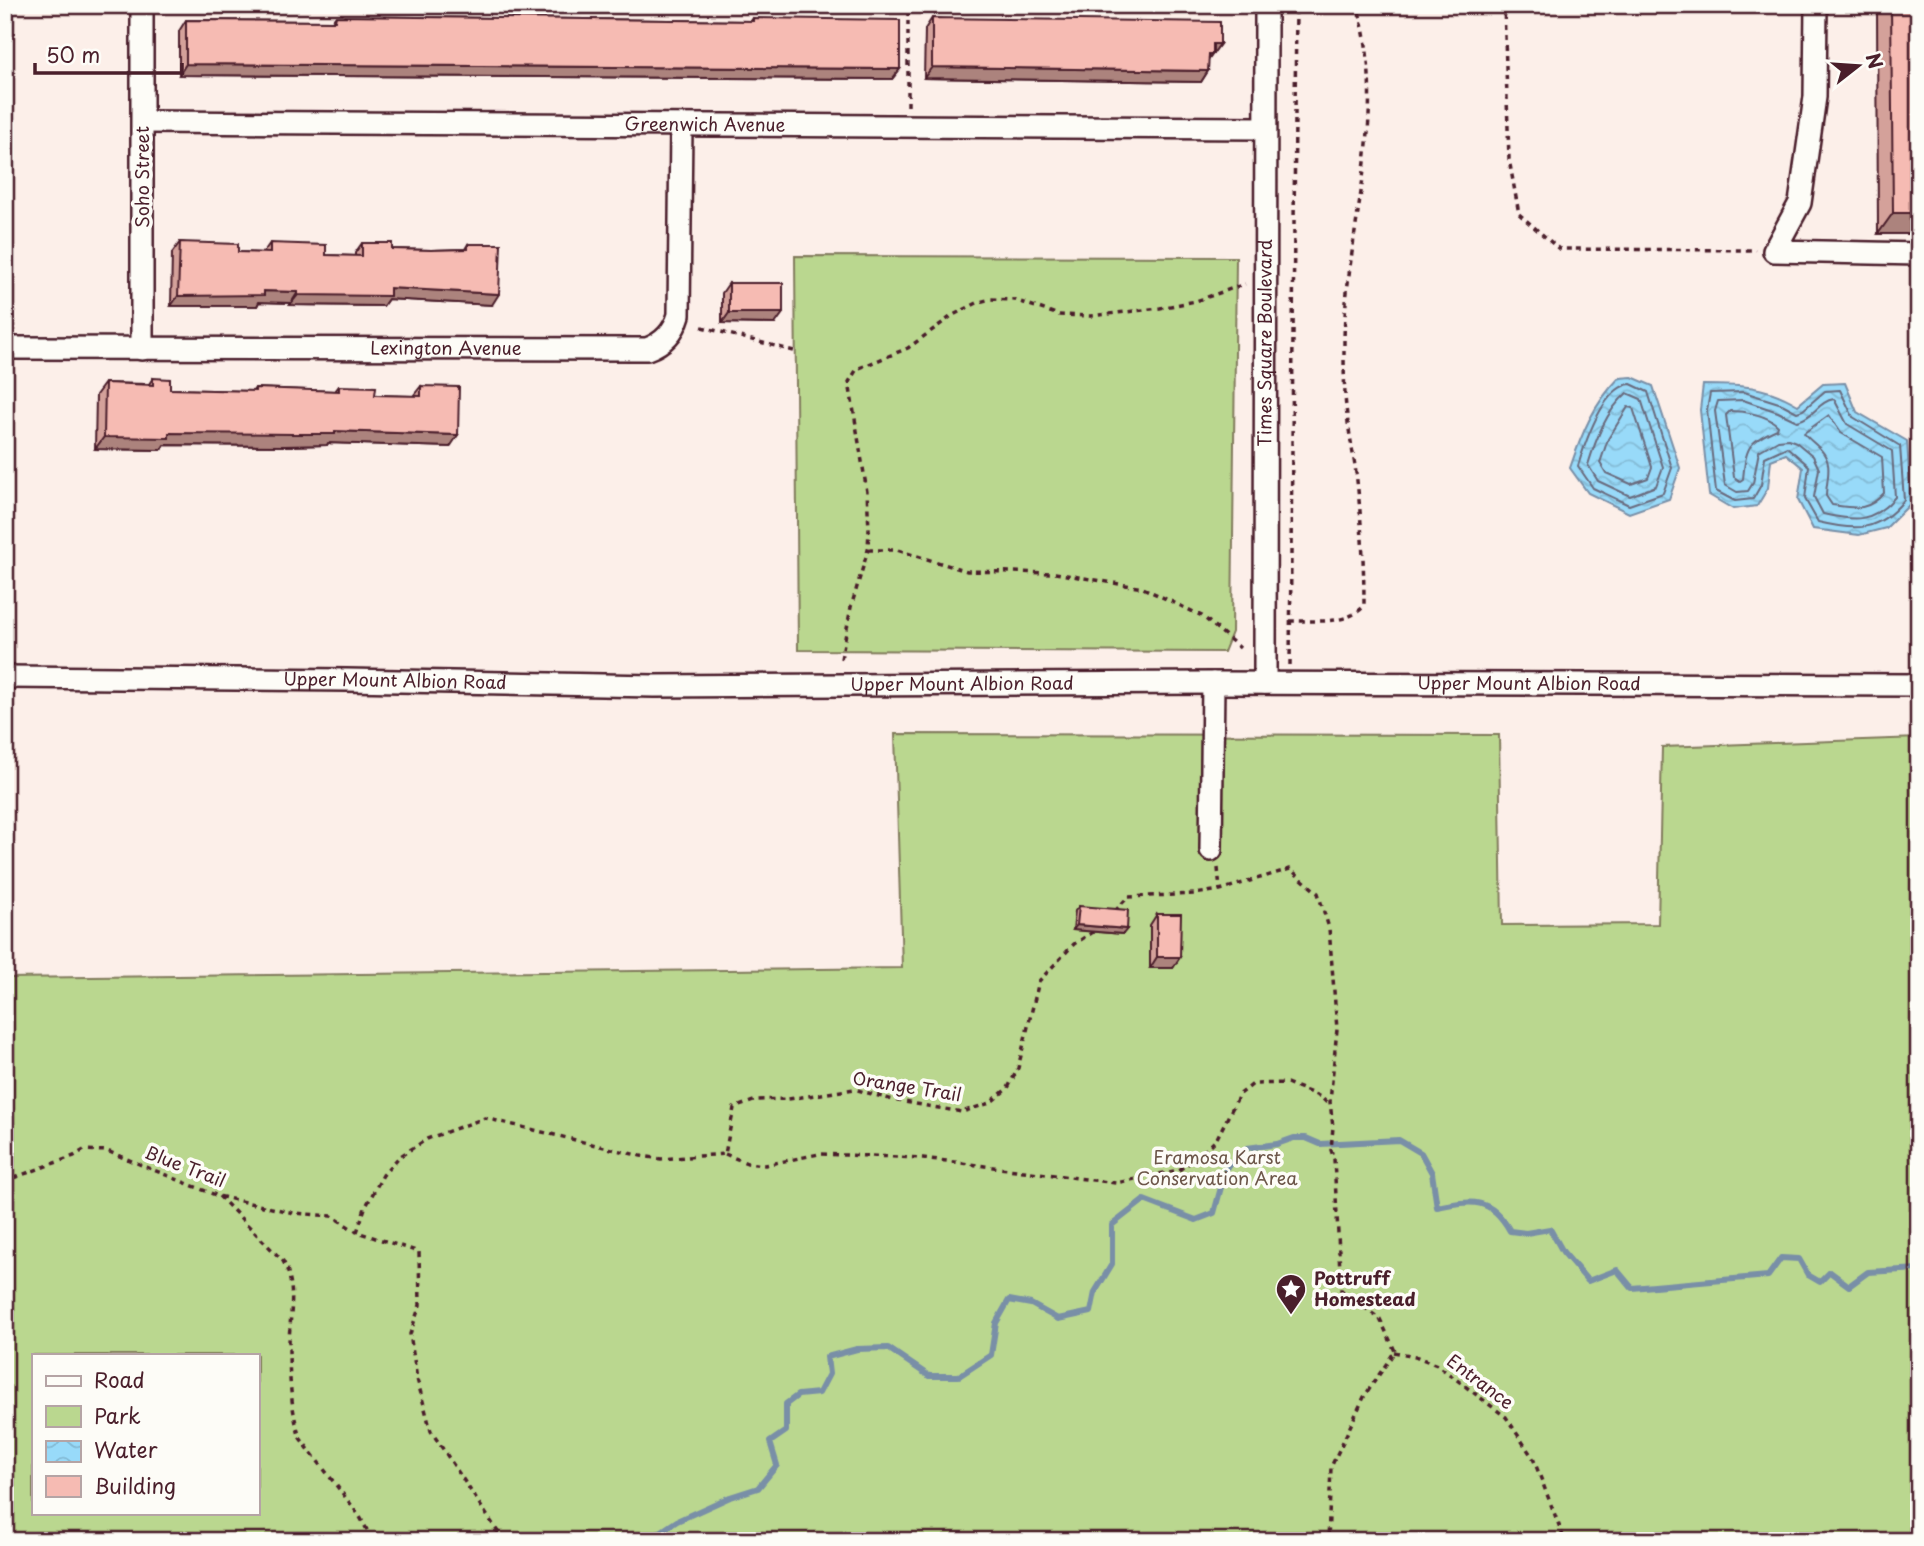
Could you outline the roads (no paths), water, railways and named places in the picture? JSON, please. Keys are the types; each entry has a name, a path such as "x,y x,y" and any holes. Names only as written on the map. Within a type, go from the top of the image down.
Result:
{"street":[{"name":"Soho Street","path":"142,5 142,349"},
{"name":"Times Square Boulevard","path":"1265,684 1266,5"},
{"path":"1815,5 1815,97 1800,203 1774,251 1919,254"},
{"name":"Greenwich Avenue","path":"143,122 1265,128"},
{"name":"Lexington Avenue","path":"5,348 647,349 658,345 675,328 679,315 681,126"},
{"name":"Upper Mount Albion Road","path":"5,677 654,686 1213,683 1919,685"},
{"path":"1211,850 1213,683"}],"water":[{"path":"1632,377 1653,386 1680,468 1669,499 1629,513 1588,493 1570,468 1595,409 1619,378"},
{"path":"1845,383 1857,412 1907,441 1911,503 1886,528 1859,535 1813,529 1798,500 1803,468 1786,454 1771,460 1768,488 1757,506 1733,509 1709,495 1700,410 1703,385 1729,385 1763,390 1798,405 1823,384"}],"waterway":[{"path":"647,1541 677,1521 730,1497 758,1488 777,1465 770,1442 786,1431 786,1404 798,1395 819,1393 829,1374 827,1357 857,1349 888,1348 929,1376 959,1376 991,1355 996,1323 1009,1300 1031,1304 1058,1319 1091,1312 1095,1292 1112,1264 1112,1225 1144,1200 1196,1220 1214,1213 1226,1169 1247,1148 1277,1144 1294,1138 1306,1138 1320,1144 1399,1140 1421,1153 1432,1173 1437,1207 1461,1203 1480,1204 1496,1212 1510,1231 1526,1233 1550,1229 1563,1252 1588,1281 1617,1270 1632,1288 1768,1276 1781,1258 1799,1259 1808,1275 1820,1282 1830,1272 1849,1286 1868,1272 1919,1269"}],"place":[{"name":"Pottruff Homestead","path":"1291,1316"}],"park label":[{"name":"Eramosa Karst Conservation Area","path":"1217,1168"}]}
